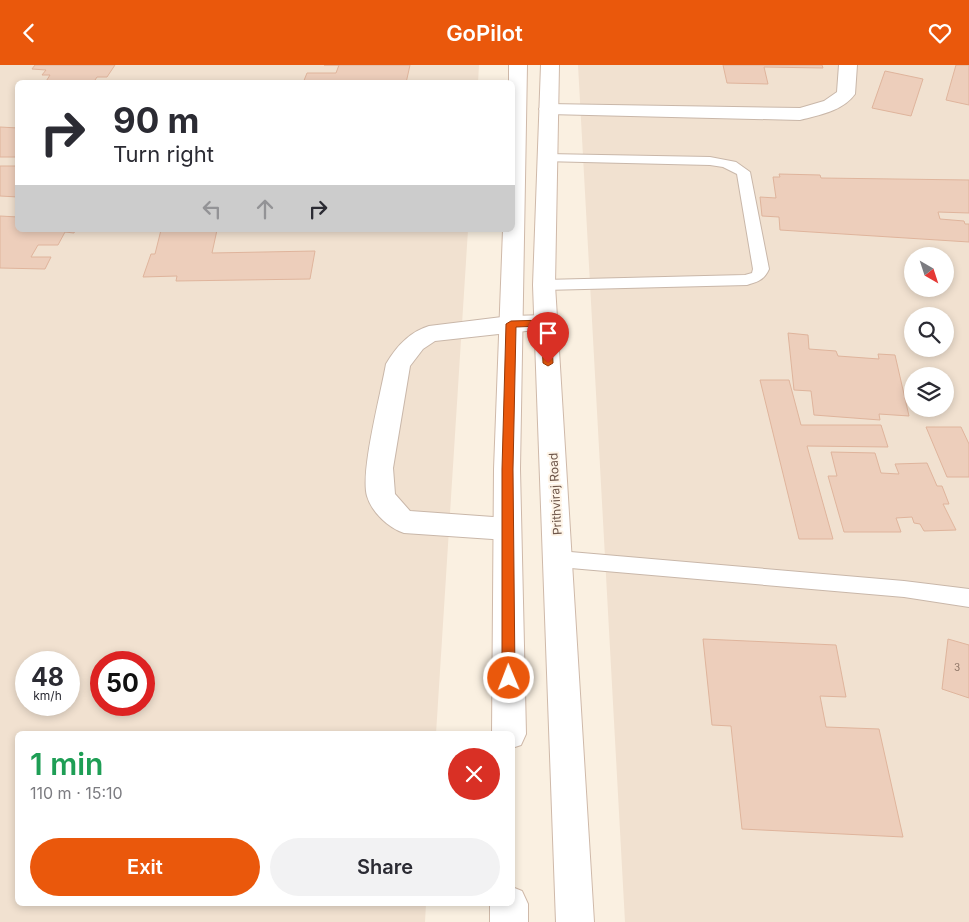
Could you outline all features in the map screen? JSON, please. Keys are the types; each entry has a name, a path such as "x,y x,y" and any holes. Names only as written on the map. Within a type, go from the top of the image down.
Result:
{"main road":[{"path":"515,127 518,65"},
{"name":"Prithviraj Road","path":"550,65 544,285 559,559 575,922"},
{"path":"548,109 800,114 836,103 846,93 848,65"},
{"path":"509,731 507,529 513,232"},
{"path":"507,529 404,522 394,514 381,496 380,468 398,364 415,343 429,334 511,324 546,323"},
{"path":"509,906 509,922"}],"lane":[{"path":"544,285 747,280 758,276 761,269 743,172 734,166 723,162 710,161 547,159"},
{"path":"559,559 904,589 969,598"}],"shaded area":[{"path":"0,65 479,65 478,80 15,80 15,232 468,232 436,731 15,731 15,906 426,906 425,922 0,922"},
{"path":"578,65 969,65 969,922 625,922"}],"building":[{"path":"35,65 115,65 107,77 97,77 95,80 47,80 50,75 42,75 46,70 32,69"},
{"path":"339,65 410,65 407,80 304,80 307,73 336,73"},
{"path":"723,65 822,65 823,68 764,67 768,84 727,83"},
{"path":"956,65 969,65 969,105 946,100"},
{"path":"885,71 923,79 911,116 872,108"},
{"path":"0,127 15,128 15,157 0,157"},
{"path":"0,166 15,166 15,197 0,196"},
{"path":"779,174 820,175 821,178 969,180 969,213 938,212 940,219 964,221 965,224 969,224 969,242 780,230 779,217 762,216 760,197 776,198 773,177 780,177"},
{"path":"0,216 15,217 15,232 65,232 58,245 38,245 31,257 51,257 45,269 0,268"},
{"path":"160,232 217,232 212,253 315,251 310,279 176,281 177,276 143,277 151,254 155,254"},
{"path":"788,333 808,335 809,349 836,351 838,356 879,359 878,354 895,355 904,394 904,416 879,414 880,420 814,415 811,391 794,390"},
{"path":"760,380 789,380 801,425 881,425 888,447 807,446 833,539 799,539"},
{"path":"926,427 961,427 969,444 969,477 947,477"},
{"path":"831,452 875,453 881,473 899,474 895,464 927,463 937,486 942,486 949,504 943,504 956,530 924,531 920,524 914,523 912,517 896,518 901,532 844,532 828,476 837,476"},
{"path":"703,639 836,645 846,697 820,696 826,727 879,729 903,837 742,829 731,726 712,725"},
{"path":"948,639 969,645 969,698 942,689"}],"route":[{"path":"509,678 507,469 511,324 546,323 548,363"}]}
